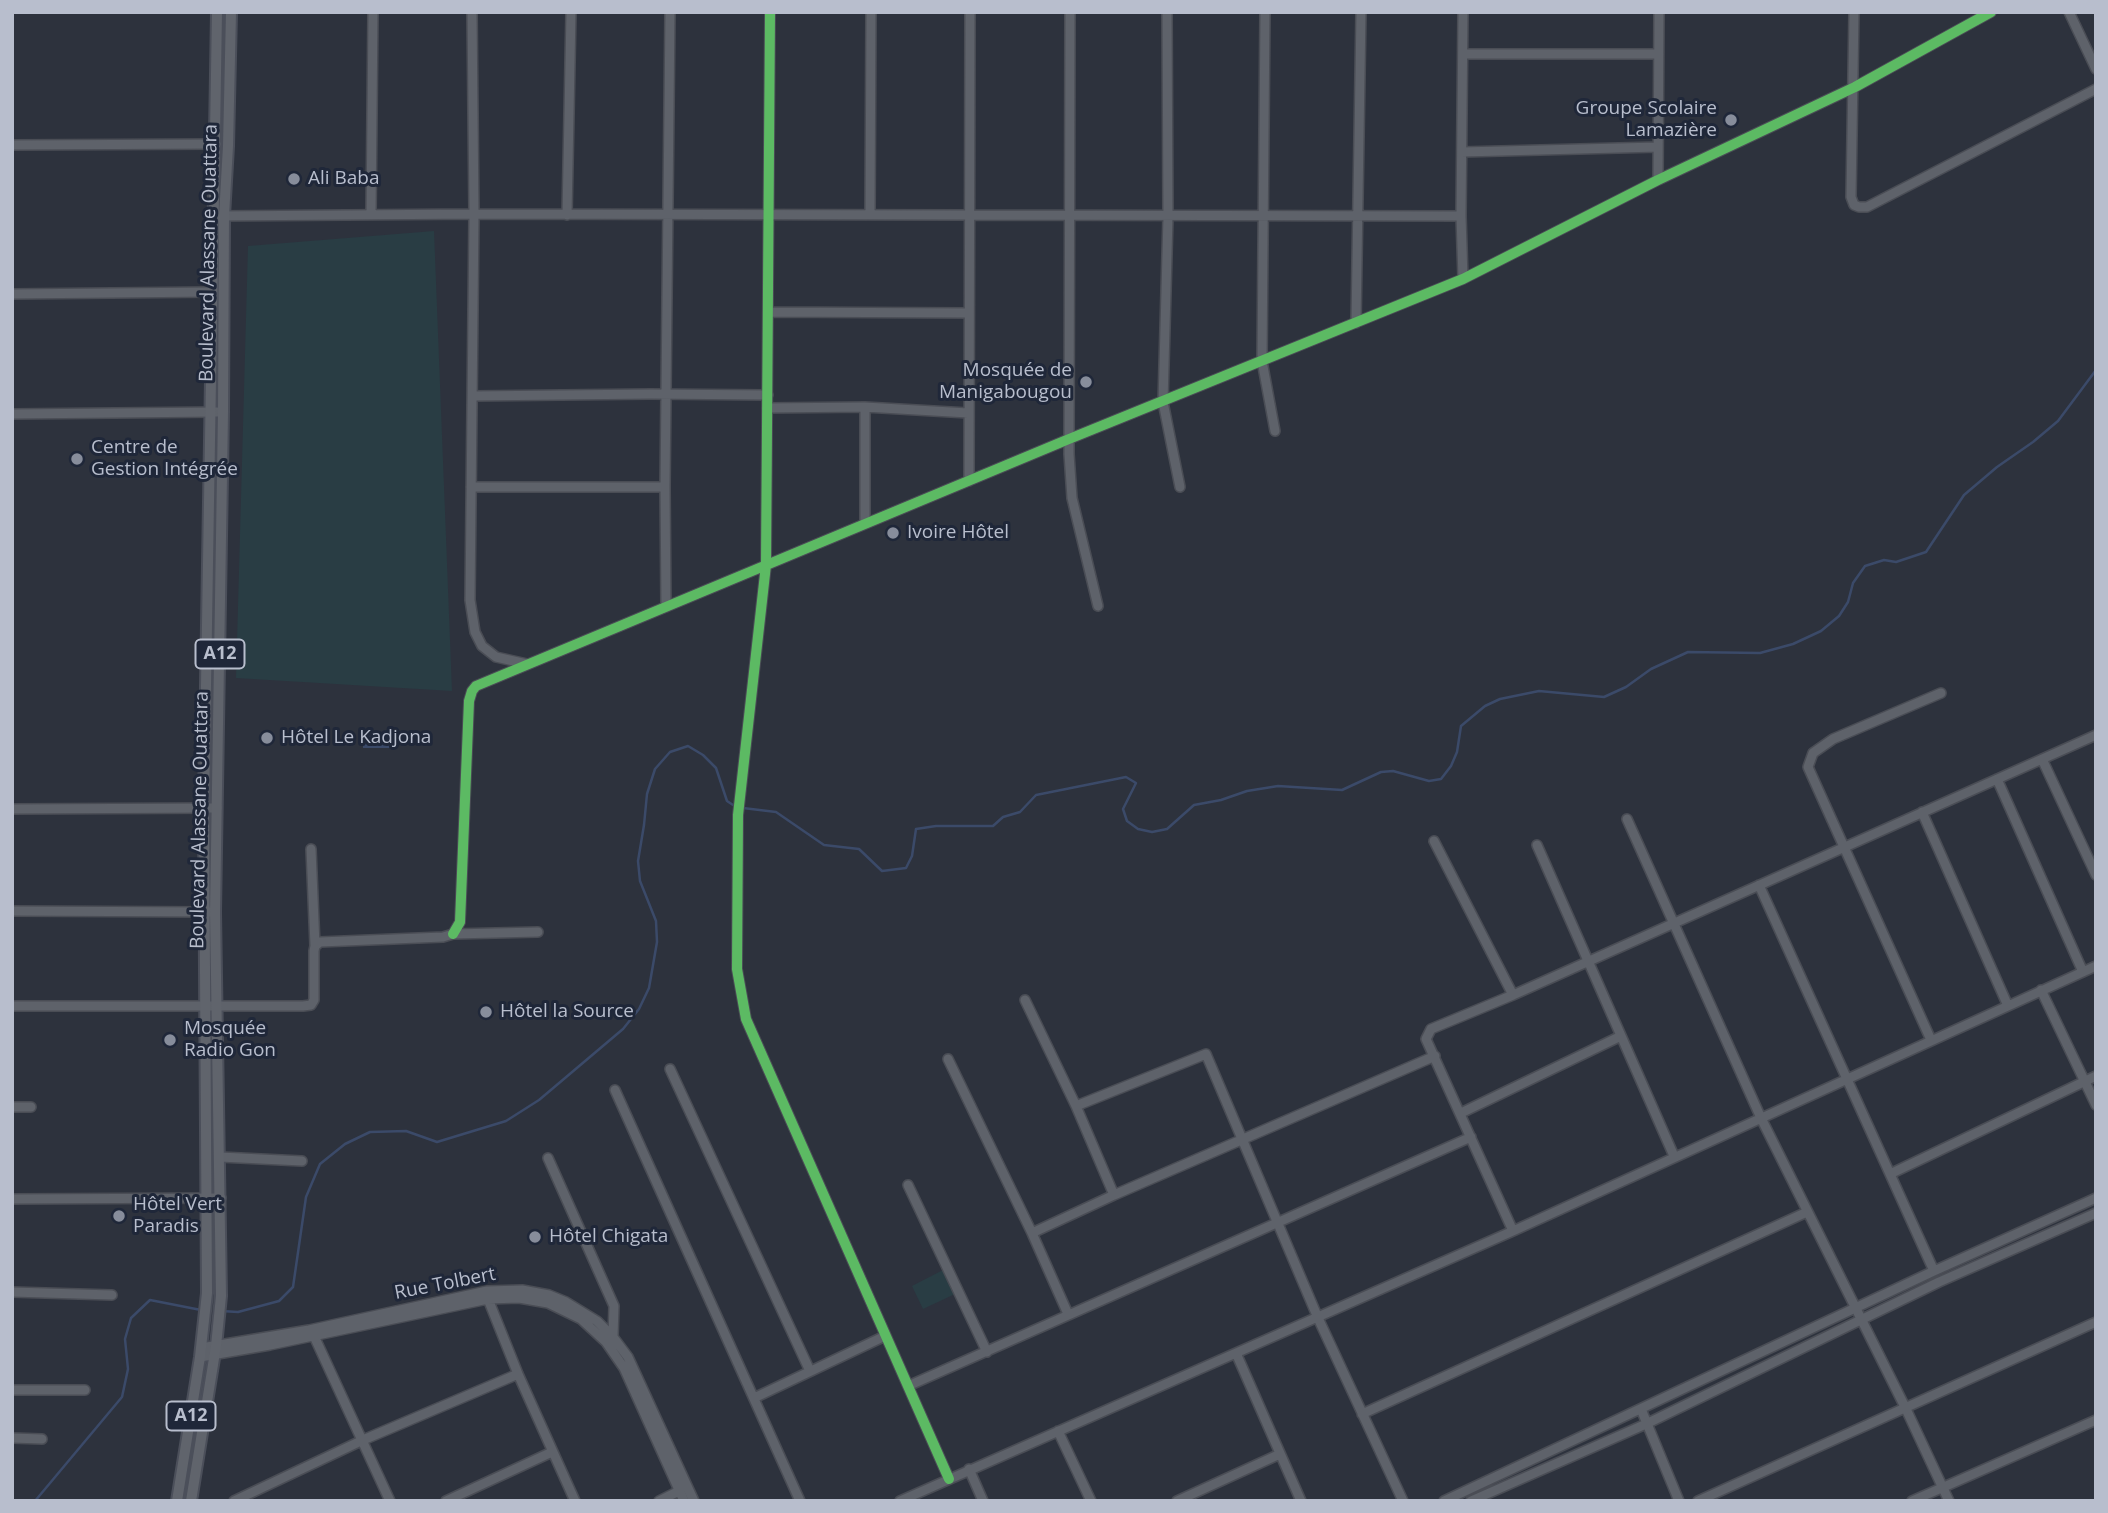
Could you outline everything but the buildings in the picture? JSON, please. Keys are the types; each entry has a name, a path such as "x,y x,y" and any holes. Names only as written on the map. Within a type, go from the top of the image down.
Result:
{"main road":[{"name":"Boulevard Alassane Ouattara","path":"210,912 217,808 223,412 216,144 217,12"},
{"name":"Boulevard Alassane Ouattara","path":"177,1501 201,1352 207,1293 210,912 204,808 211,292 231,12"},
{"path":"217,38 230,38"},
{"path":"207,614 220,613"},
{"name":"Boulevard Alassane Ouattara","path":"191,1501 216,1345 221,1296 220,1157 210,1008"}],"street":[{"path":"371,215 373,12"},
{"path":"472,12 474,214 470,600 475,632 482,646 496,657 529,665"},
{"path":"567,215 571,12"},
{"path":"666,607 670,12"},
{"path":"769,12 766,565 738,815 737,969 746,1019 949,1479"},
{"path":"870,12 870,215"},
{"path":"969,481 970,12"},
{"path":"1070,12 1069,439 1072,498 1098,606"},
{"path":"1167,12 1168,217 1163,402 1180,487"},
{"path":"1265,12 1262,361 1275,431"},
{"path":"1356,323 1360,216 1361,12"},
{"path":"1462,12 1461,216 1464,279"},
{"path":"1658,180 1659,12"},
{"path":"1854,12 1851,197 1854,205 1859,207 1867,207 2096,89"},
{"path":"453,934 460,922 468,715 472,691 486,682 1069,439 1464,279 1658,180 1854,86 1991,12"},
{"path":"2069,12 2096,69"},
{"path":"1463,54 1658,54"},
{"path":"12,145 216,144"},
{"path":"1462,152 1658,147"},
{"path":"218,216 1461,216"},
{"path":"12,294 211,292"},
{"path":"768,312 969,313"},
{"path":"473,396 768,395"},
{"path":"767,408 865,407 968,413"},
{"path":"864,524 865,407"},
{"path":"12,414 223,412"},
{"path":"471,487 665,488"},
{"path":"1931,1040 1808,767 1813,753 1833,739 1941,693"},
{"path":"1513,1231 1426,1039 1431,1029 2096,735"},
{"path":"2042,760 2096,874"},
{"path":"1997,779 2082,972"},
{"path":"12,809 217,808"},
{"path":"1922,812 2008,1006"},
{"path":"1627,819 1761,1118 1949,1501"},
{"path":"1434,841 1513,995"},
{"path":"1537,845 1674,1156"},
{"path":"12,1006 210,1008 310,1005 315,994 311,849"},
{"path":"1759,885 1934,1271"},
{"path":"12,911 210,912"},
{"path":"314,946 320,942 538,932"},
{"path":"900,1501 1513,1231 2096,966"},
{"path":"2041,990 2096,1105"},
{"path":"1025,1000 1076,1106 1114,1195"},
{"path":"1461,1114 1621,1036"},
{"path":"1076,1106 1206,1054 1318,1318 1403,1501"},
{"path":"1032,1233 1435,1056"},
{"path":"947,1059 1032,1233 1068,1314"},
{"path":"670,1069 810,1371"},
{"path":"1890,1174 2096,1076"},
{"path":"615,1090 800,1501"},
{"path":"12,1107 31,1107"},
{"path":"908,1386 1471,1137"},
{"path":"220,1157 302,1161"},
{"path":"548,1158 614,1306 613,1337"},
{"path":"908,1185 987,1352"},
{"path":"12,1199 221,1198"},
{"path":"1444,1501 1854,1308 2096,1198"},
{"path":"1362,1414 1807,1212"},
{"path":"1471,1501 1646,1424 1861,1319 2096,1213"},
{"name":"Rue Tolbert","path":"216,1345 309,1330 487,1291 538,1292 566,1302 597,1321 613,1337 632,1364 694,1501"},
{"path":"12,1292 112,1295"},
{"name":"Rue Tolbert","path":"216,1345 314,1336 488,1299 519,1298 548,1303 581,1319 606,1342 624,1368 684,1501"},
{"path":"488,1299 518,1374 575,1501"},
{"path":"1698,1501 2096,1322"},
{"path":"314,1336 390,1501"},
{"path":"754,1398 886,1336"},
{"path":"201,1352 216,1345"},
{"path":"1236,1353 1301,1501"},
{"path":"234,1501 363,1440 518,1374"},
{"path":"12,1390 85,1390"},
{"path":"1641,1409 1679,1501"},
{"path":"1912,1501 2096,1420"},
{"path":"1058,1431 1091,1501"},
{"path":"12,1438 42,1439"},
{"path":"446,1501 552,1452"},
{"path":"1177,1501 1280,1454"},
{"path":"969,1469 983,1501"},
{"path":"659,1501 679,1491"}],"shaded area":[{"path":"434,231 452,691 236,678 248,246"},
{"path":"943,1270 955,1294 923,1309 912,1286"}],"water":[{"path":"363,736 391,736 390,748 363,748"}],"waterway":[{"path":"743,808 776,812 824,845 859,849 882,871 906,868 912,856 916,829 936,826 993,826 1003,817 1020,812 1036,795 1126,777 1136,783 1123,809 1127,821 1138,829 1152,832 1167,829 1194,805 1247,791 1278,786 1342,790 1381,772 1393,771 1429,781 1441,779 1457,752 1461,726 1485,706 1500,699 1539,691 1604,697 1626,687 1651,669 1688,652 1760,653 1793,644 1821,631 1839,616 1848,602 1853,583 1865,566 1884,560 1896,562 1926,552 1964,495 2058,421 2096,370"},
{"path":"221,1311 238,1312 279,1301 293,1287 306,1197 320,1164 345,1144 370,1132 406,1131 437,1142 506,1121 539,1100 623,1029 639,1009 649,988 657,942 656,921 640,881 638,861 647,794 655,769 670,752 688,746 703,755 716,768 727,801 736,807"},
{"path":"35,1501 122,1397 128,1369 125,1339 131,1318 150,1300 201,1310"}],"cycle path":[{"path":"770,12 766,565 738,815 737,969 746,1019 949,1479"},
{"path":"453,934 460,922 469,701 476,686 1069,439 1463,279 1658,180 1855,87 1991,12"}],"place":[{"name":"Groupe Scolaire Lamazière","path":"1731,120"},
{"name":"Ali Baba","path":"294,179"},
{"name":"Mosquée de Manigabougou","path":"1086,382"},
{"name":"Centre de Gestion Intégrée","path":"77,459"},
{"name":"Ivoire Hôtel","path":"893,533"},
{"name":"Hôtel Le Kadjona","path":"267,738"},
{"name":"Hôtel la Source","path":"486,1012"},
{"name":"Mosquée Radio Gon","path":"170,1040"},
{"name":"Hôtel Vert Paradis","path":"119,1216"},
{"name":"Hôtel Chigata","path":"535,1237"}]}
